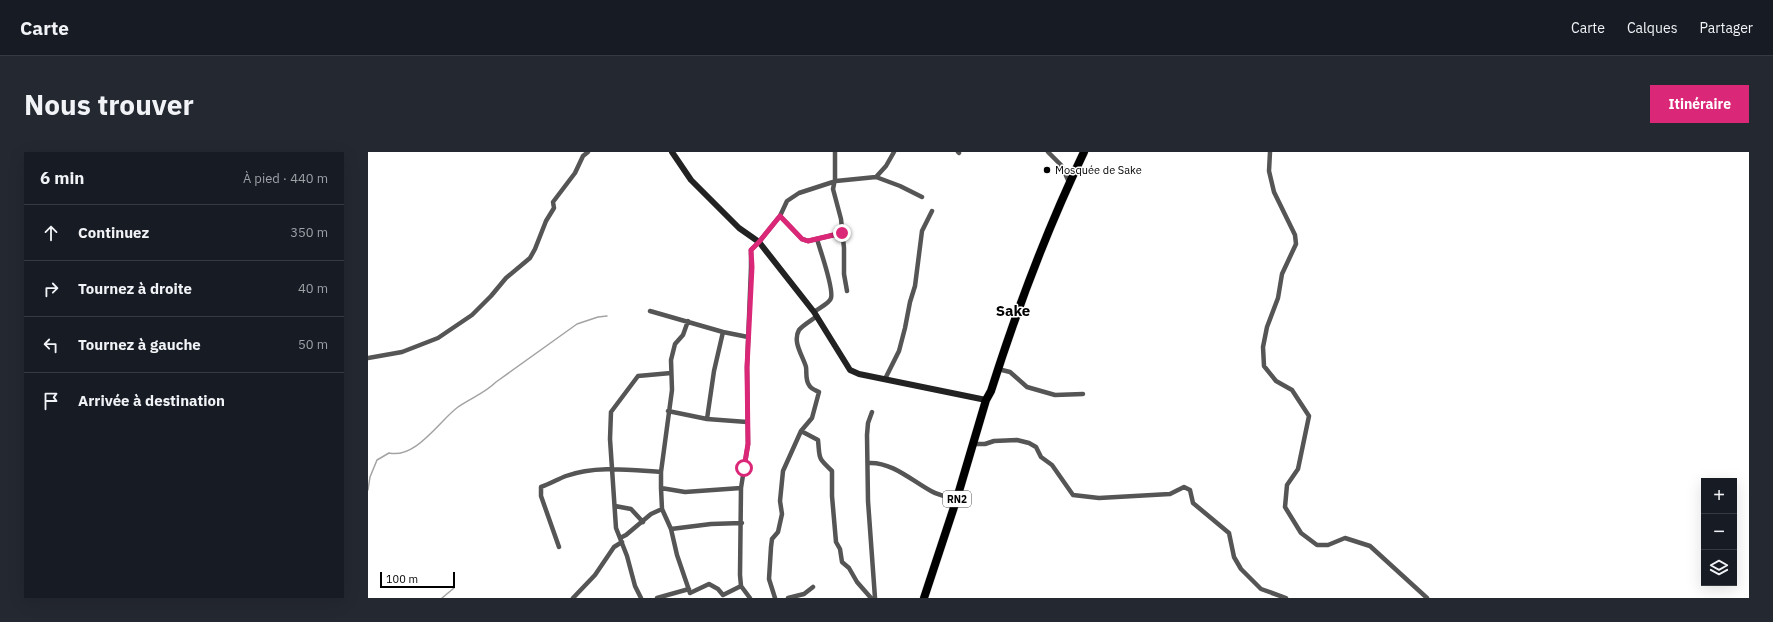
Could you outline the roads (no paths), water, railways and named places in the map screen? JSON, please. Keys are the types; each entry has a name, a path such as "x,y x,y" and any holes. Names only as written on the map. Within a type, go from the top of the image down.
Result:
{"highway":[{"name":"RN2","path":"924,598 974,444 986,400 991,391 1017,310 1069,182 1084,152"}],"main road":[{"path":"672,152 691,180 739,228 759,242 815,314 850,370 859,374 986,400"}],"street":[{"path":"368,358 402,352 438,338 472,315 492,296 506,278 530,258 546,221 554,208 553,202 575,173 582,156 588,152"},
{"path":"835,152 835,200 841,219 844,248 844,274 847,292"},
{"path":"876,177 886,166 894,152"},
{"path":"1048,152 1061,165 1069,182"},
{"path":"1270,152 1268,170 1274,192 1295,235 1296,244 1282,274 1278,298 1267,327 1263,347 1264,366 1276,381 1292,390 1308,416 1298,469 1287,485 1285,507 1301,533 1318,545 1328,545 1346,538 1370,546 1427,598"},
{"path":"750,598 741,586 741,488 748,444 748,337 752,267 751,250 780,216 784,205 793,197 811,189 839,180 847,181 876,177 900,186 922,197"},
{"path":"885,379 899,351 915,286 922,231 932,211"},
{"path":"780,216 802,239 808,241 842,233"},
{"path":"775,598 770,579 771,547 772,539 778,532 782,514 780,502 784,471 801,431 812,418 819,392 811,388 808,384 805,374 806,368 799,351 797,339 799,330 830,300 832,295 827,270 817,239"},
{"path":"650,311 722,332 748,337"},
{"path":"688,321 683,335 675,344 671,360 672,390 661,472 662,509 671,529 677,555 690,593 709,584 723,594 741,586"},
{"path":"707,419 714,371 722,332"},
{"path":"998,368 1010,372 1027,387 1055,395 1083,394"},
{"path":"641,598 635,586 627,556 616,528 610,439 611,412 638,376 671,373"},
{"path":"668,411 707,419 747,422"},
{"path":"872,412 868,423 868,501 875,598"},
{"path":"801,431 818,440 818,454 823,463 832,470 832,496 836,542 840,549 842,562 849,568 857,582 871,598"},
{"path":"974,444 1017,440 1029,443 1036,448 1041,457 1052,465 1073,495 1099,498 1170,494 1184,487 1187,488 1190,490 1193,503 1229,533 1234,557 1241,569 1261,589 1286,598"},
{"path":"869,463 878,462 902,473 932,492 954,499 957,498"},
{"path":"559,547 541,496 541,487 567,476 589,471 613,470 661,472"},
{"path":"661,488 685,492 741,488"},
{"path":"615,506 631,509 643,522"},
{"path":"573,598 595,575 614,547 634,527 643,522 651,514 662,509"},
{"path":"671,529 698,525 742,523"},
{"path":"788,598 804,594 813,587"},
{"path":"657,598 689,589"}],"waterway":[{"path":"368,490 370,477 377,460 389,453 399,453 418,445 458,407 487,389 577,324 598,317 607,316"},
{"path":"442,598 454,588"}],"place":[{"name":"Mosquée de Sake","path":"1047,170"}],"district":[{"name":"Sake","path":"1013,310"}]}
